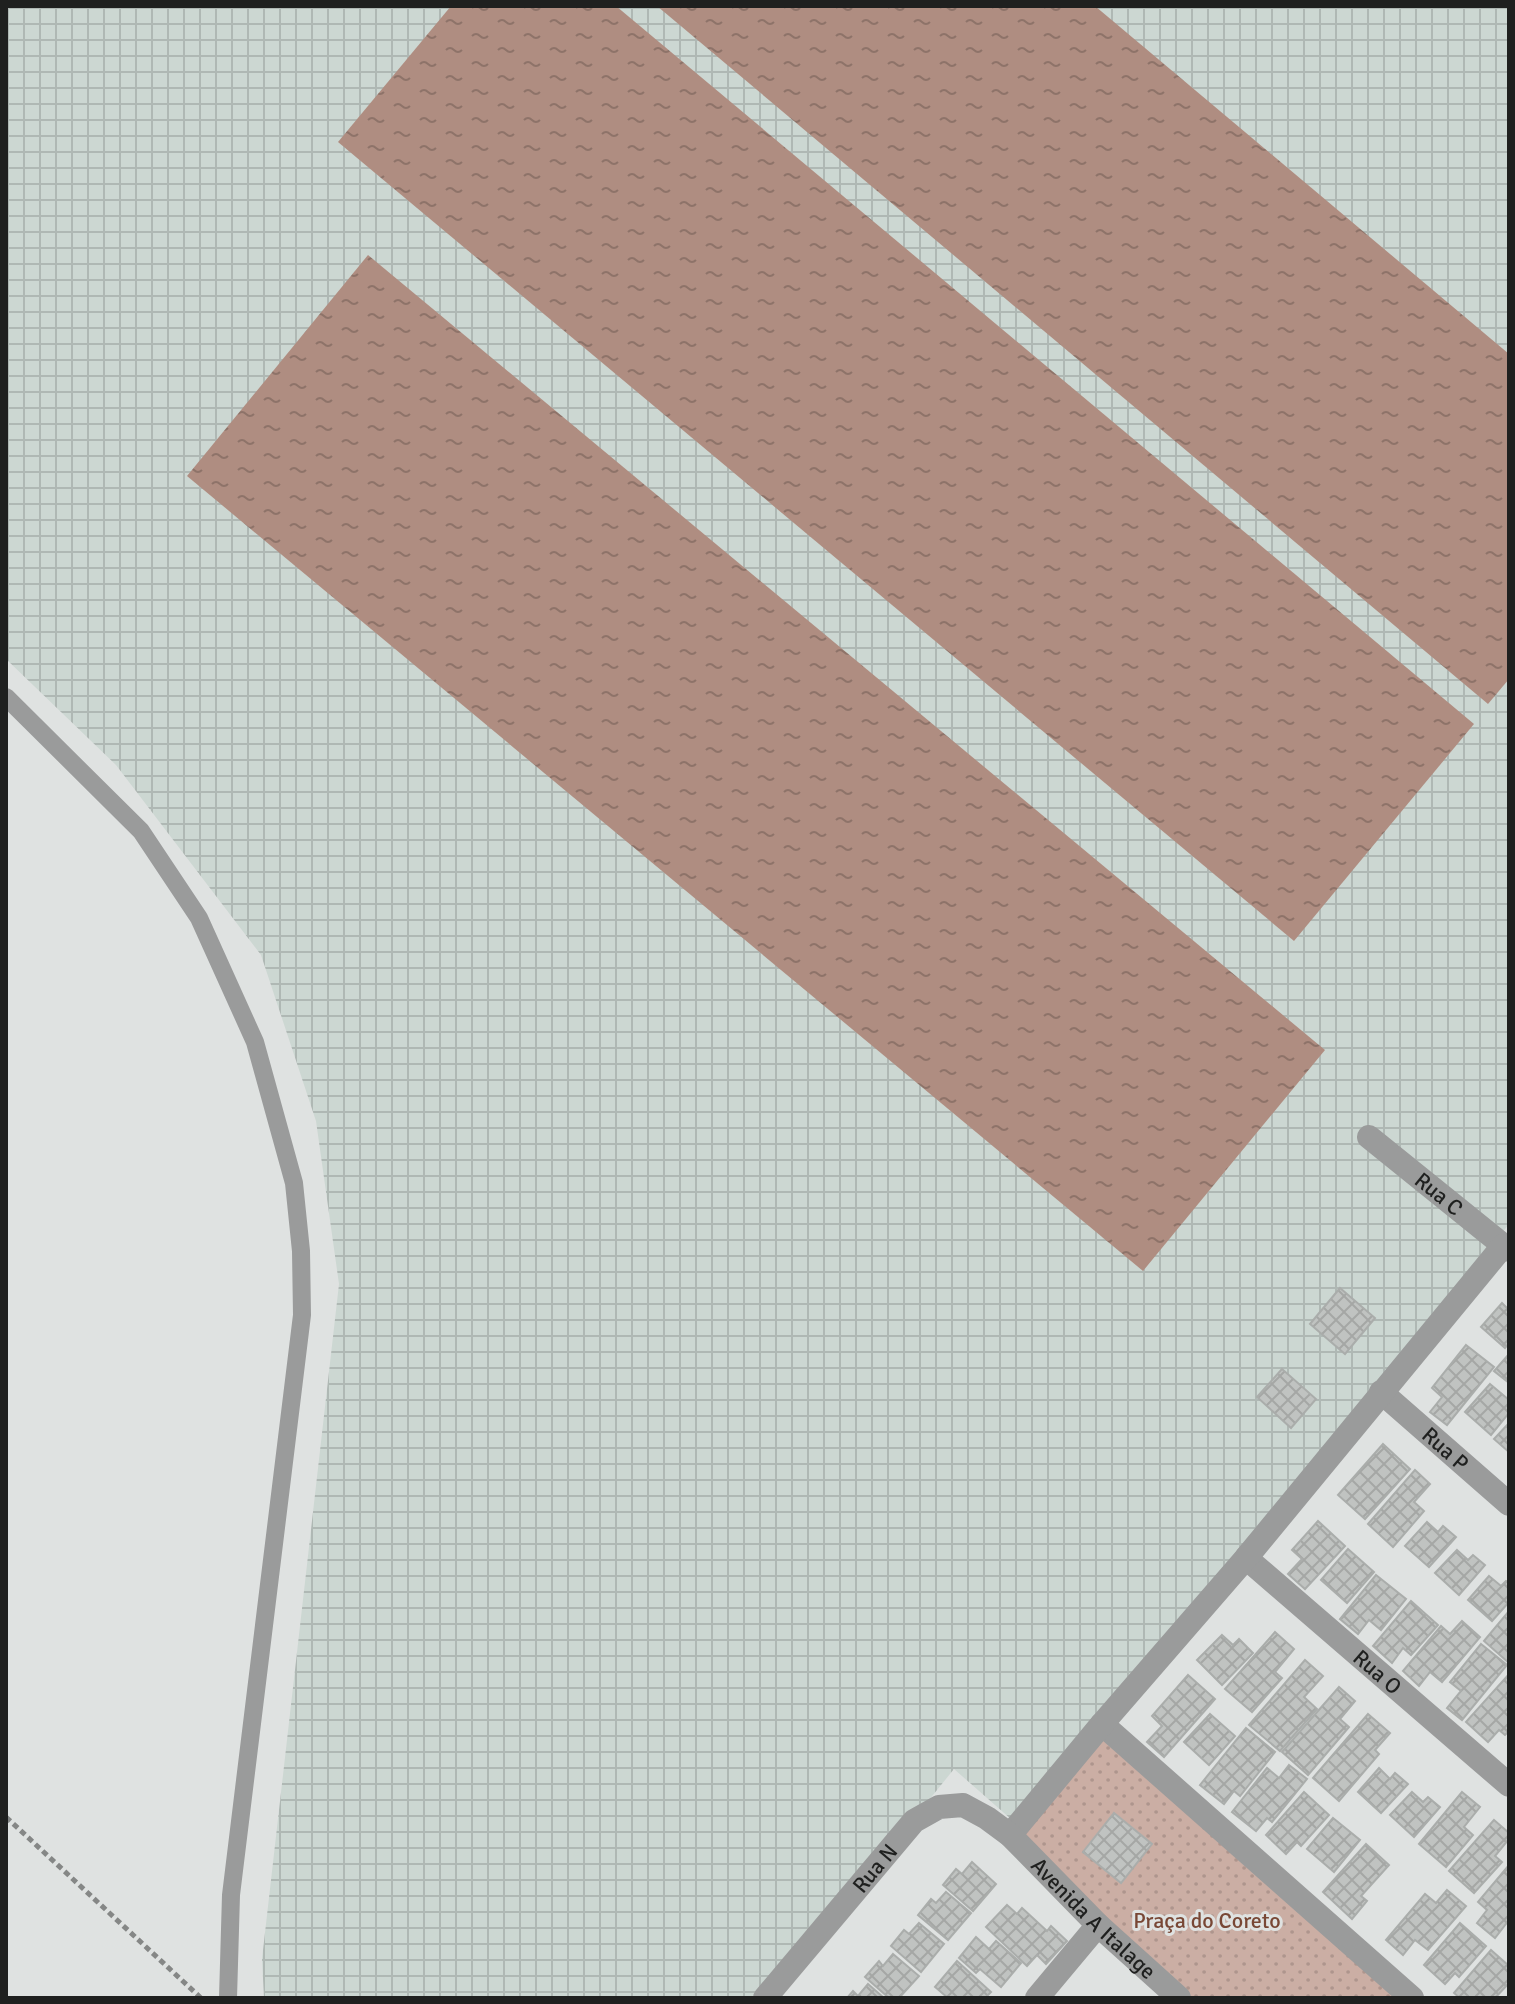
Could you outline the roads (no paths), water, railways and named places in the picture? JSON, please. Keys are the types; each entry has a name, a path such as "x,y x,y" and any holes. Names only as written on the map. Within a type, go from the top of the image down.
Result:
{"street":[{"name":"Rua C","path":"1369,1137 1506,1248"},
{"path":"1010,1835 1246,1558 1381,1392 1506,1248"},
{"name":"Rua P","path":"1381,1392 1509,1504"},
{"name":"Rua O","path":"1246,1558 1509,1785"},
{"path":"1102,1724 1412,1998"},
{"name":"Rua N","path":"765,1998 914,1821 939,1807 963,1805 1010,1835"},
{"name":"Avenida A Italage","path":"1010,1835 1098,1925 1179,1998"},
{"path":"1037,1998 1098,1925"}],"lane":[{"path":"6,697 141,831 199,918 255,1042 294,1183 301,1251 302,1315 231,1895 228,1998"}],"water":[{"path":"451,6 616,6 1474,724 1294,941 338,142"},
{"path":"657,6 1095,6 1509,354 1509,679 1488,704"},
{"path":"368,255 1325,1050 1143,1271 187,476"}],"park label":[{"name":"Praça do Coreto","path":"1207,1920"}]}
